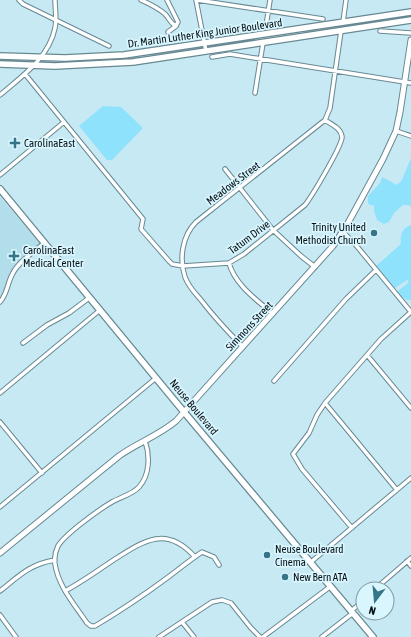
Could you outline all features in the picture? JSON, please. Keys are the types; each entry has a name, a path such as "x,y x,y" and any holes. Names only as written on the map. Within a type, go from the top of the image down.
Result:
{"main road":[{"name":"Dr. Martin Luther King Junior Boulevard","path":"0,56 41,58 124,55 411,12"},
{"name":"Dr. Martin Luther King Junior Boulevard","path":"0,64 33,66 87,65 146,60 411,20"},
{"path":"232,39 256,39 263,42"},
{"path":"146,60 147,56 184,46"},
{"name":"Neuse Boulevard","path":"0,189 89,298 373,637"}],"street":[{"path":"19,0 23,4 110,46"},
{"path":"0,95 41,58 54,35 56,19 55,0"},
{"path":"143,1 150,0"},
{"path":"167,0 178,22 176,26 168,32"},
{"path":"206,51 197,0 323,19"},
{"path":"266,26 270,0"},
{"path":"343,22 346,0"},
{"path":"143,1 159,9 176,26"},
{"path":"325,120 330,108 341,31"},
{"path":"380,31 411,33"},
{"name":"Simmons Street","path":"0,553 113,461 145,440 167,428 184,412 333,246 343,232 383,159 396,131 411,40"},
{"path":"255,93 263,42"},
{"path":"212,57 230,54 411,83"},
{"name":"Tatum Drive","path":"25,74 143,219 141,229 172,264 183,266 229,264 305,205 311,198 342,138 338,128 325,120"},
{"name":"Meadows Street","path":"243,347 227,331 190,287 183,266 182,252 184,243 190,229 204,216 240,189 325,120"},
{"path":"0,175 64,122"},
{"path":"396,131 411,136"},
{"path":"224,169 273,230 315,267"},
{"path":"343,232 411,312 388,331 325,404 317,415 309,433 293,454 302,469 352,528"},
{"path":"0,302 6,293 16,268 44,243"},
{"path":"229,264 231,271 238,281 273,314"},
{"path":"274,382 346,299 376,270"},
{"path":"23,343 47,325 69,313 89,298"},
{"path":"0,394 100,310"},
{"path":"367,355 411,408"},
{"path":"0,507 156,378"},
{"path":"325,404 396,490"},
{"path":"0,422 42,473"},
{"path":"145,440 148,450 148,462 144,481 138,488 105,506 58,546 55,554 56,571 65,591 87,623 91,626 95,626 167,578 194,556 202,552 214,557 219,565"},
{"path":"311,562 411,478"},
{"path":"65,591 144,541 164,538 178,543 194,556"},
{"path":"384,581 411,558"},
{"path":"0,591 21,574 41,562 55,560"},
{"path":"406,562 411,566"},
{"path":"159,637 212,602 222,600 231,603 251,628 262,637 331,586"},
{"path":"322,637 355,609"},
{"path":"0,616 16,637"},
{"path":"182,622 194,637"},
{"path":"251,628 255,637"}],"shaded area":[{"path":"103,106 121,107 143,128 112,160 107,160 79,126"},
{"path":"411,158 411,207 409,205 403,205 394,213 389,222 384,224 377,220 374,206 368,204 368,196 380,183 382,177 397,185 402,180"},
{"name":"CarolinaEast Medical Center","path":"0,197 40,244 14,268 0,299"},
{"path":"411,225 411,300 407,300 400,296 397,292 409,282 407,280 395,288 376,266 401,244 402,232"}],"place":[{"name":"CarolinaEast","path":"15,143"},
{"name":"Trinity United Methodist Church","path":"374,233"},
{"name":"CarolinaEast Medical Center","path":"14,256"},
{"name":"Neuse Boulevard Cinema","path":"267,555"},
{"name":"New Bern ATA","path":"285,577"}]}
